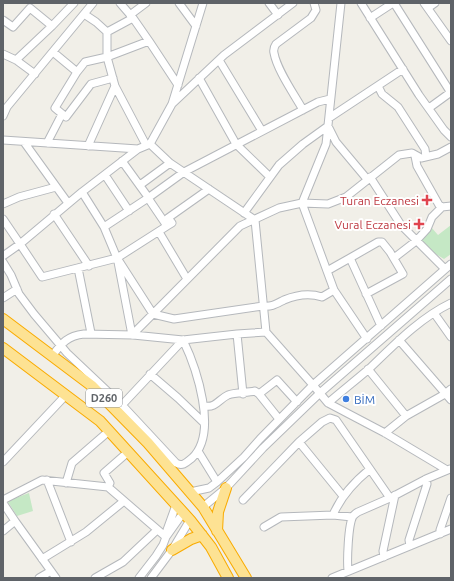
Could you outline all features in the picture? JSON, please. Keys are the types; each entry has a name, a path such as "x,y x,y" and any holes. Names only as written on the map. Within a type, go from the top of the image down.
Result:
{"highway":[{"name":"D260","path":"3,319 92,386 148,443 203,507 246,578"},
{"name":"D260","path":"3,348 100,421 187,516 202,535 228,578"},
{"path":"217,531 218,512 226,488"},
{"path":"176,505 190,492"},
{"path":"187,516 203,507"},
{"path":"172,550 202,535"}],"street":[{"path":"16,60 74,3"},
{"path":"3,116 7,107 93,3"},
{"path":"120,3 132,16 178,85"},
{"path":"107,32 132,16 146,3"},
{"path":"179,3 196,26"},
{"path":"3,256 20,244 54,214 138,149 148,145 172,104 203,3"},
{"path":"269,3 278,15"},
{"path":"172,104 219,60 293,3"},
{"path":"303,110 282,73 276,60 274,49 276,44 311,18 316,10 314,3"},
{"path":"341,3 326,144 302,203 334,290 367,339"},
{"path":"361,3 429,108 444,130 451,137"},
{"path":"370,18 394,3 451,93 429,108"},
{"path":"435,3 426,6 451,41"},
{"path":"3,20 13,27 30,8 52,26"},
{"path":"84,14 107,32"},
{"path":"107,32 106,57 114,82 148,145 170,163 255,220"},
{"path":"114,82 91,84 66,117 55,108 77,72 85,62 106,57 149,41"},
{"path":"53,52 77,72"},
{"path":"3,54 16,60 35,74"},
{"path":"219,60 262,131"},
{"path":"244,213 279,165 329,122 403,69"},
{"path":"200,78 236,144 270,177"},
{"path":"88,146 114,82"},
{"path":"378,86 385,98 398,108 425,149 426,157"},
{"path":"104,227 184,172 318,102 330,100"},
{"path":"47,143 62,114"},
{"path":"190,492 209,488 217,482 244,457 313,385 367,339 448,266 416,241 401,226 369,178 336,142 329,122"},
{"path":"3,140 138,149"},
{"path":"24,142 68,204"},
{"path":"132,335 240,226 279,208 302,203 328,204 346,197 399,155 408,153 422,158 438,154 451,147"},
{"path":"415,156 417,166 439,205 442,207"},
{"path":"122,162 140,185 167,226"},
{"path":"140,185 170,163"},
{"path":"105,175 129,211"},
{"path":"3,204 19,197 56,187"},
{"path":"3,219 42,277 117,258 172,223 168,218 209,189"},
{"path":"82,192 104,227 117,258 153,314 174,319 263,306 271,307 289,299 305,295 322,297 334,290"},
{"path":"394,258 416,241 427,229 432,217 442,207 451,206"},
{"path":"54,214 89,266"},
{"path":"255,220 266,332 328,403 449,469"},
{"path":"159,232 187,279"},
{"path":"327,271 378,242 382,242 394,258 403,274 366,294"},
{"path":"117,258 132,335"},
{"path":"350,258 381,326"},
{"path":"3,262 11,275 19,294 67,353 122,405 177,464 184,464 198,451 204,433 205,406 192,360 183,340"},
{"path":"78,268 92,333"},
{"path":"203,507 226,488 263,448 320,393 451,279"},
{"path":"3,298 17,290"},
{"path":"328,403 399,340 434,313 451,303"},
{"path":"434,313 451,337"},
{"path":"52,356 67,338 92,333 183,340 266,332"},
{"path":"237,334 243,394"},
{"path":"122,405 183,340"},
{"path":"399,340 448,392 451,400"},
{"path":"368,369 406,416"},
{"path":"150,374 204,423"},
{"path":"259,394 277,380 297,402"},
{"path":"205,406 210,407 228,395 243,394 254,391 259,394 279,420"},
{"path":"385,433 406,416 448,392"},
{"path":"3,462 66,395"},
{"path":"243,500 299,442 325,420 334,418 370,469 392,496 383,551 384,557"},
{"path":"66,483 72,463 109,431"},
{"path":"299,442 343,496"},
{"path":"198,451 217,482"},
{"path":"108,488 110,483 104,473 128,452"},
{"path":"333,515 343,496 353,484 370,469"},
{"path":"348,571 348,552 352,518 358,512 449,469"},
{"path":"410,546 409,540 427,484 426,479"},
{"path":"3,500 42,480 108,488 166,537"},
{"path":"47,480 71,542"},
{"path":"440,534 451,498"},
{"path":"42,559 86,532 124,501"},
{"path":"3,503 56,578"},
{"path":"139,578 163,545 176,505"},
{"path":"264,528 281,517 333,515 352,518"},
{"path":"166,537 187,516"},
{"path":"151,578 172,550 187,516"},
{"path":"3,531 15,521"},
{"path":"332,578 451,529"},
{"path":"95,578 123,562 157,530"},
{"path":"163,545 172,550"},
{"path":"39,578 50,571"}],"green space":[{"path":"451,225 451,254 444,259 434,253 420,240 431,227 438,235"},
{"path":"29,493 33,511 17,516 8,502"}],"place":[{"name":"Turan Eczanesi","path":"427,200"},
{"name":"Vural Eczanesi","path":"419,224"},
{"name":"BİM","path":"346,399"}]}
